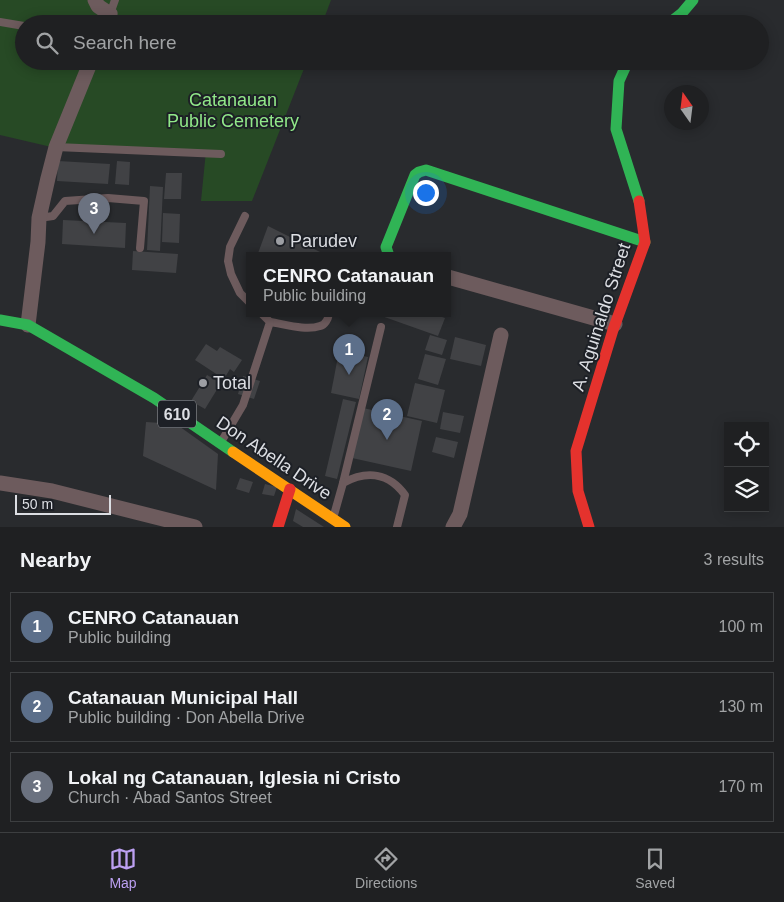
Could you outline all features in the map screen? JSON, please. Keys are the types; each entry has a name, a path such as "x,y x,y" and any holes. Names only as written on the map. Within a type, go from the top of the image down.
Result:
{"main road":[{"path":"681,15 693,0"},
{"name":"A. Aguinaldo Street","path":"589,527 578,491 576,451 615,324 644,242 638,198 616,129 619,81 624,70"},
{"path":"388,252 386,247 415,175 423,170 428,170 644,242"},
{"name":"Don Abella Drive","path":"0,320 28,325 154,398 345,527"},
{"path":"278,527 290,489"}],"street":[{"path":"95,0 105,15"},
{"path":"28,325 39,218 48,178 56,147 87,70"},
{"path":"451,278 615,324"},
{"path":"453,527 460,514 502,335"},
{"path":"0,482 52,491 195,527"}],"lane":[{"path":"109,15 115,0"},
{"path":"0,22 15,24"},
{"path":"56,147 222,154"},
{"path":"39,218 53,216 65,201 108,198 144,201 140,248"},
{"path":"245,216 230,248 228,261 231,274 240,293 246,299"},
{"path":"265,317 270,322 306,328 321,326 328,317"},
{"path":"220,443 243,405 270,322"},
{"path":"333,519 381,327"},
{"path":"343,483 358,476 367,475 383,477 396,484 405,495 397,527"}],"green space":[{"name":"Catanauan Public Cemetery","path":"0,0 331,0 325,15 15,15 15,70 303,70 252,201 201,201 206,151 60,149 0,135"}],"building":[{"path":"58,161 110,164 108,184 57,181"},
{"path":"117,161 130,162 129,185 115,184"},
{"path":"166,173 182,173 181,199 164,199"},
{"path":"150,186 163,187 160,251 147,250"},
{"path":"163,213 180,214 179,243 162,242"},
{"path":"63,220 126,223 125,248 62,244"},
{"name":"Parudev","path":"268,226 320,252 258,252"},
{"path":"133,251 178,254 176,273 132,270"},
{"path":"384,317 442,317 445,318 438,336"},
{"path":"430,335 447,340 442,355 425,350"},
{"path":"455,337 486,345 481,366 450,359"},
{"path":"206,344 217,351 220,347 242,360 234,372 230,369 224,379 195,360"},
{"path":"339,351 368,357 359,399 331,393"},
{"path":"425,354 446,359 438,385 418,379"},
{"path":"207,375 221,383 205,409 191,401"},
{"path":"243,376 260,381 254,399 238,394"},
{"path":"415,383 445,390 437,423 407,416"},
{"path":"343,399 356,402 337,479 325,476"},
{"path":"363,408 422,421 411,471 352,458"},
{"path":"443,412 464,416 460,433 440,429"},
{"path":"146,422 176,424 218,454 216,490 143,456"},
{"path":"436,437 458,442 454,458 432,452"},
{"path":"240,478 253,482 249,493 236,489"},
{"path":"265,484 277,487 274,496 262,494"},
{"path":"296,509 324,527 303,527 293,521"}],"traffic: fast":[{"path":"679,15 693,0"},
{"path":"624,70 619,81 616,129 639,201"},
{"path":"388,252 386,247 415,175 426,170 645,242"},
{"path":"0,320 28,325 154,398 233,452"}],"traffic: slow":[{"path":"233,452 345,527"}],"traffic: jam":[{"path":"589,527 578,491 576,451 613,330 645,242 639,201"},
{"path":"278,527 290,489"}],"place":[{"name":"Lokal ng Catanauan, Iglesia ni Cristo","path":"94,234"},
{"name":"Parudev","path":"280,241"},
{"name":"CENRO Catanauan","path":"349,375"},
{"name":"Total","path":"203,383"},
{"name":"Catanauan Municipal Hall","path":"387,440"}]}
